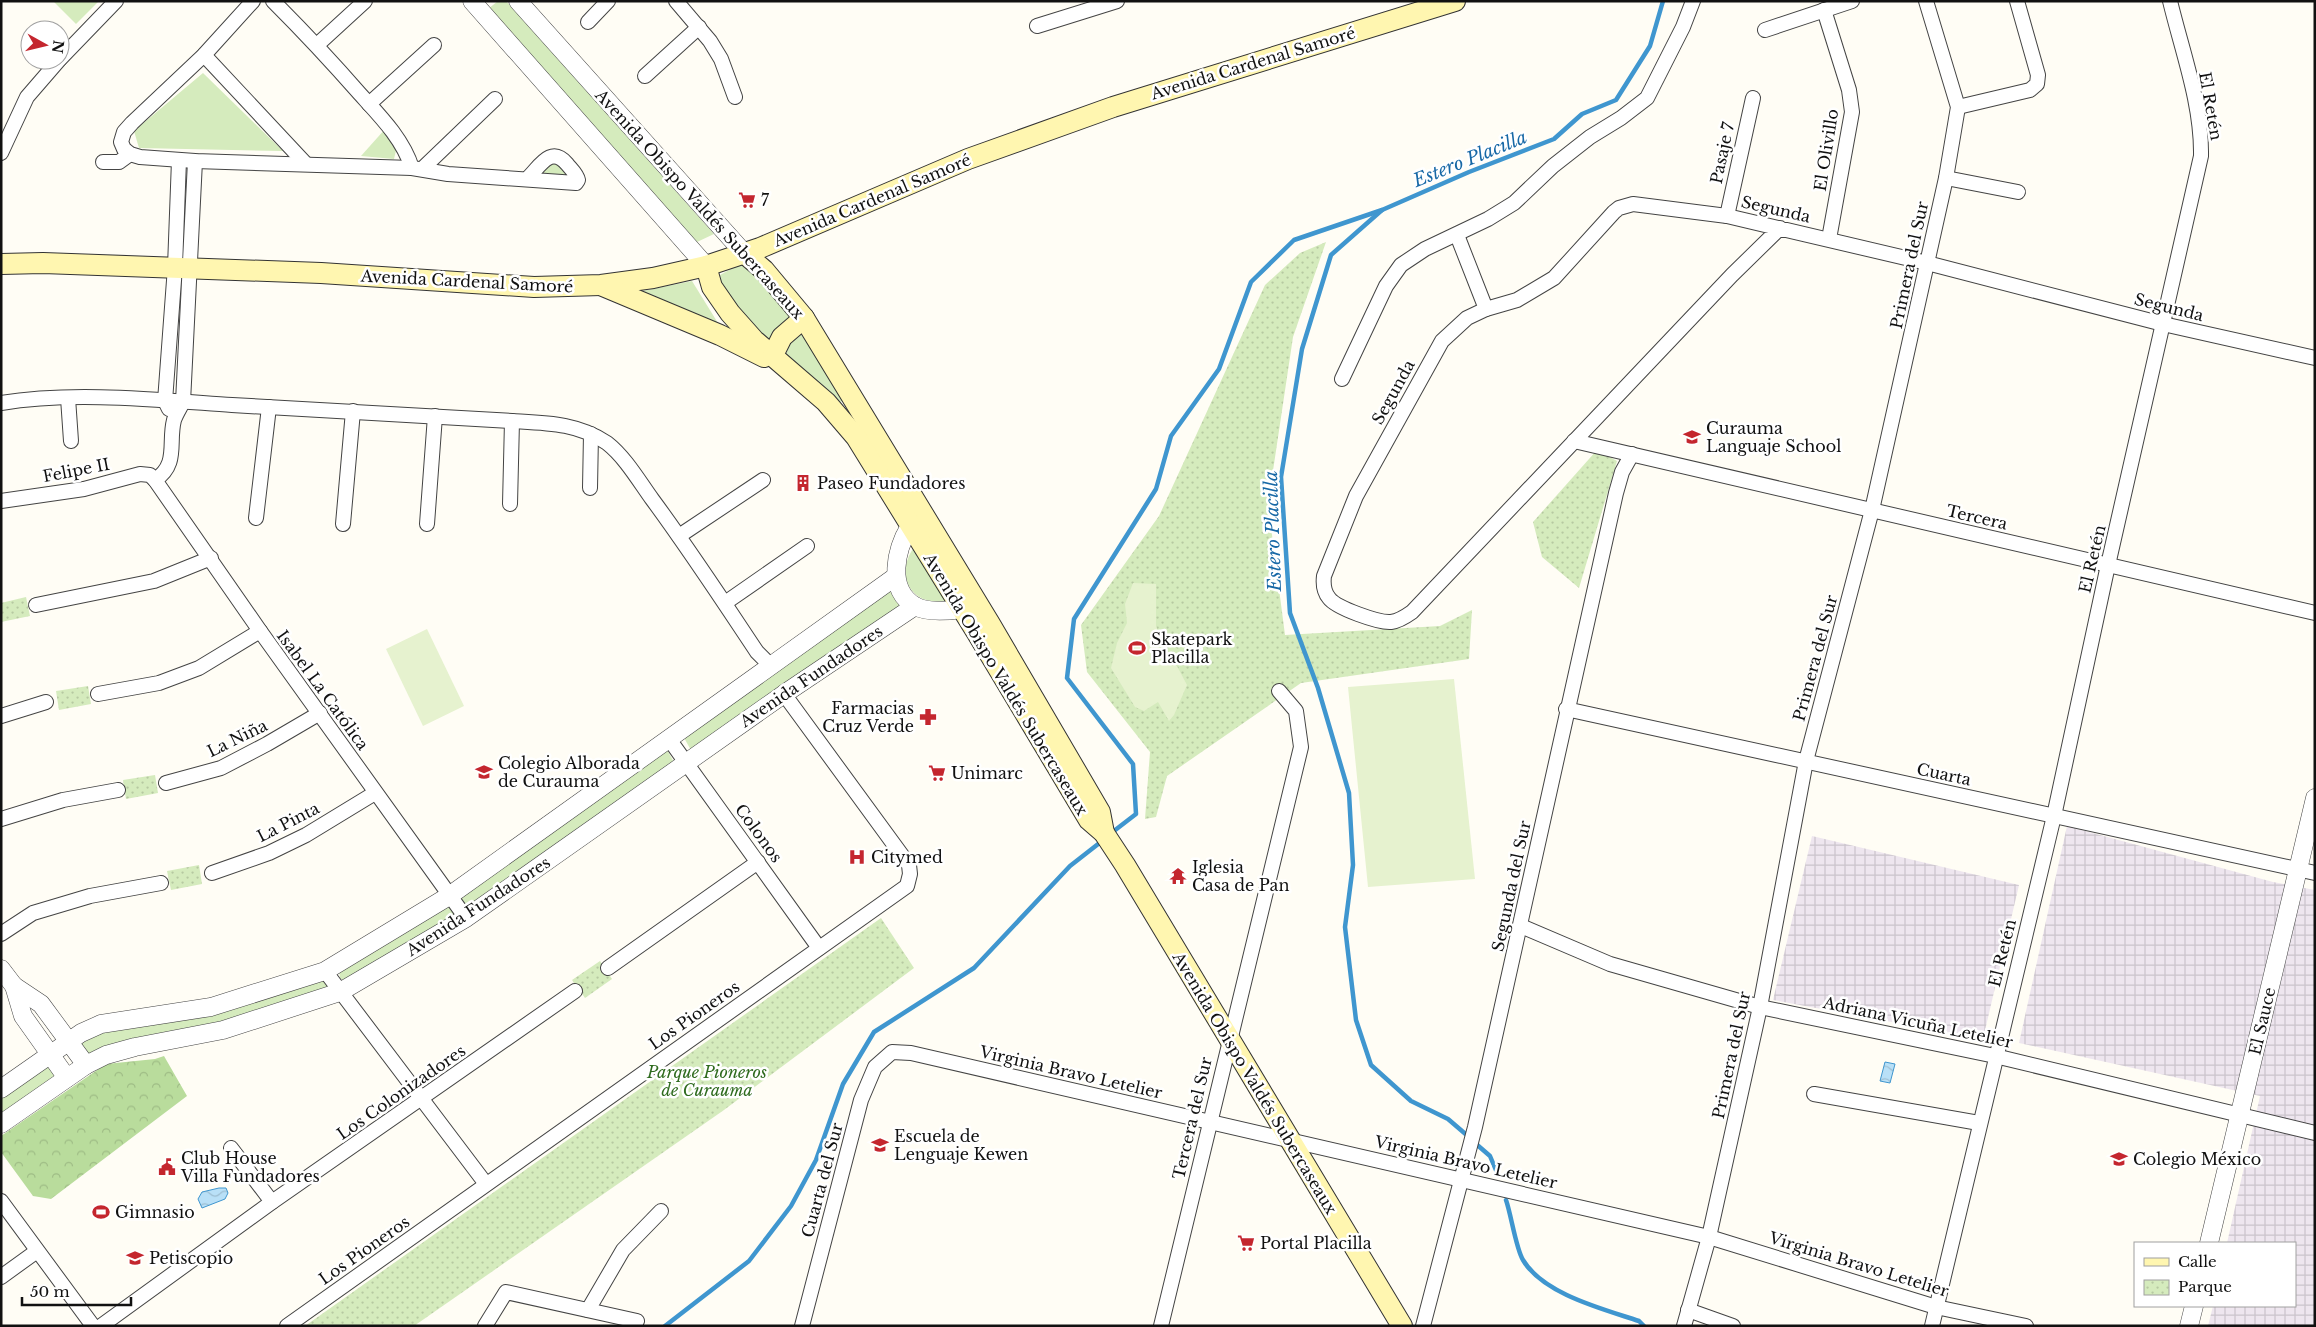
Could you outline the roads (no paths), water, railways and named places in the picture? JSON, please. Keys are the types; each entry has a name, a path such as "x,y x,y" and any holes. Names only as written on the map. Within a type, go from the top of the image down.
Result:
{"main road":[{"name":"Avenida Cardenal Samoré","path":"1,264 43,263 330,274 534,286 601,285 653,278 706,266 744,253 968,159 1113,106 1423,6 1456,1"},
{"name":"Avenida Obispo Valdés Subercaseaux","path":"744,253 764,270 804,318 990,624 1100,812 1104,833"},
{"name":"Avenida Obispo Valdés Subercaseaux","path":"706,266 712,287 730,313 754,340 826,402 856,437 1089,820 1104,833 1125,865 1402,1326"},
{"path":"601,285 720,335 800,378"},
{"path":"773,355 782,337 804,318"}],"street":[{"path":"70,49 116,1"},
{"path":"253,1 204,55 124,132 121,142 124,149 130,154 179,160 304,163 417,169 448,174 528,178"},
{"path":"273,1 317,46 369,104 407,152 417,169"},
{"path":"317,46 365,1"},
{"name":"Avenida Obispo Valdés Subercaseaux","path":"518,1 744,253"},
{"path":"588,22 608,1"},
{"path":"676,1 699,27 721,59 734,96"},
{"path":"1037,26 1117,1"},
{"path":"1342,379 1386,286 1401,265 1425,249 1457,235 1514,203 1553,166 1590,137 1622,118 1647,98 1683,27 1693,1"},
{"path":"1765,30 1852,1"},
{"name":"Primera del Sur","path":"1684,1326 1709,1237 1760,1007 1806,761 1872,510 1946,178 1958,106 1926,1"},
{"path":"1958,106 2030,90 2036,84 2038,75 2018,1"},
{"name":"El Retén","path":"1932,1326 1995,1056 2054,816 2108,565 2201,156 2201,135 2170,1"},
{"name":"Avenida Obispo Valdés Subercaseaux","path":"477,3 706,266"},
{"name":"El Olivillo","path":"1824,10 1849,90 1852,112 1829,239"},
{"path":"645,76 699,27"},
{"path":"369,104 434,45"},
{"path":"204,55 304,163"},
{"path":"1,153 27,97 51,70"},
{"name":"Pasaje 7","path":"1727,216 1752,98"},
{"path":"417,169 495,99"},
{"path":"103,162 119,162 130,154"},
{"path":"155,480 164,474 170,460 174,421 182,402 182,268 179,160"},
{"path":"174,421 165,401 195,161"},
{"path":"1946,178 2018,192"},
{"name":"Segunda","path":"1780,228 1732,275 1412,612 1398,620 1384,622 1340,607 1329,598 1325,591 1324,576 1356,496 1442,340 1458,324 1486,309 1517,300 1554,278 1614,212 1626,205 1727,216 1829,239 1927,263 2163,324 2315,358"},
{"path":"1457,235 1486,309"},
{"path":"68,398 71,441"},
{"path":"1,403 68,398 165,401 564,425 591,434 608,444 630,468 679,536 757,652 770,666"},
{"path":"256,518 268,407"},
{"path":"343,524 353,411"},
{"path":"427,524 435,416"},
{"path":"510,504 512,421"},
{"path":"590,488 591,434"},
{"name":"Tercera","path":"1574,441 2315,613"},
{"name":"Segunda del Sur","path":"1423,1326 1475,1127 1521,926 1566,709 1616,493 1622,472 1632,454"},
{"name":"Felipe II","path":"1,502 84,489 140,474 150,475 155,480"},
{"name":"Isabel La Católica","path":"155,480 375,793 466,918"},
{"path":"679,536 762,480"},
{"path":"910,526 898,553 895,577 903,594 915,606 929,610 949,611 962,609"},
{"path":"725,603 807,546"},
{"path":"36,605 154,581 211,558"},
{"name":"Avenida Fundadores","path":"1,1090 81,1033 101,1024 211,1007 325,971 449,896 895,577"},
{"name":"Avenida Fundadores","path":"1,1124 86,1065 106,1056 135,1047 223,1030 340,992 466,918 686,762 915,606"},
{"path":"98,694 159,683 200,668 260,631"},
{"name":"Tercera del Sur","path":"1160,1326 1301,747 1296,711 1279,691"},
{"name":"Los Pioneros","path":"287,1326 907,886 910,874 909,865 784,694"},
{"path":"1,716 46,702"},
{"name":"Cuarta","path":"1566,709 2306,871"},
{"name":"La Niña","path":"166,783 221,768 268,744 320,713"},
{"name":"Colonos","path":"669,739 819,948"},
{"path":"1,819 63,800 118,790"},
{"name":"La Pinta","path":"212,873 269,853 306,835 375,793"},
{"name":"El Sauce","path":"2209,1242 2239,1116 2306,871 2315,798"},
{"path":"608,968 758,862"},
{"path":"1,934 33,913 90,896 161,883"},
{"name":"Adriana Vicuña Letelier","path":"1521,926 1610,964 1760,1007 1995,1056 2315,1133"},
{"path":"1,969 14,986 41,1004 86,1065"},
{"path":"325,971 486,1184"},
{"path":"14,986 23,1016 67,1078"},
{"name":"Los Colonizadores","path":"101,1326 272,1202 575,991"},
{"name":"Virginia Bravo Letelier","path":"892,1052 911,1053 1290,1140 1464,1173 1709,1237 1936,1307 2026,1326"},
{"name":"Cuarta del Sur","path":"802,1326 861,1100 875,1067 892,1052"},
{"path":"1814,1094 1979,1123"},
{"path":"231,1148 272,1202"},
{"path":"1,1201 93,1326"},
{"path":"588,1310 623,1250 661,1211"},
{"path":"1,1277 37,1251"},
{"path":"485,1326 506,1292 637,1321"},
{"path":"2189,1326 2194,1307"},
{"path":"1688,1310 1733,1326"}],"water":[{"path":"1885,1062 1895,1064 1890,1083 1880,1081"},
{"path":"226,1188 228,1193 225,1199 202,1208 198,1199 202,1192"}],"waterway":[{"name":"Estero Placilla","path":"1469,1137 1448,1119 1411,1101 1371,1065 1356,1020 1345,927 1353,865 1349,793 1318,688 1290,613 1281,477 1302,349 1331,255 1382,210 1469,172 1554,139 1582,114 1616,100 1650,46 1663,1"},
{"path":"1110,834 1136,814 1133,764 1067,678 1074,619 1156,489 1171,436 1219,369 1251,282 1294,240 1382,210"},
{"path":"665,1326 749,1261 791,1206 816,1160 843,1084 874,1032 974,968 1070,866 1102,841"},
{"name":"Estero Placilla","path":"1475,1143 1490,1156 1498,1175"},
{"name":"Estero Placilla","path":"1506,1200 1520,1255 1532,1272 1559,1291 1575,1299 1639,1321 1644,1326"}],"place":[{"name":"7","path":"747,200"},
{"name":"Curauma Languaje School","path":"1692,437"},
{"name":"Paseo Fundadores","path":"803,483"},
{"name":"Skatepark Placilla","path":"1137,648"},
{"name":"Farmacias Cruz Verde","path":"928,717"},
{"name":"Colegio Alborada de Curauma","path":"484,772"},
{"name":"Unimarc","path":"937,773"},
{"name":"Citymed","path":"857,857"},
{"name":"Iglesia Casa de Pan","path":"1178,876"},
{"name":"Escuela de Lenguaje Kewen","path":"880,1145"},
{"name":"Colegio México","path":"2119,1159"},
{"name":"Club House Villa Fundadores","path":"167,1167"},
{"name":"Gimnasio","path":"101,1212"},
{"name":"Portal Placilla","path":"1246,1243"},
{"name":"Petiscopio","path":"135,1258"}],"park label":[{"name":"Parque Pioneros de Curauma","path":"707,1081"}]}
